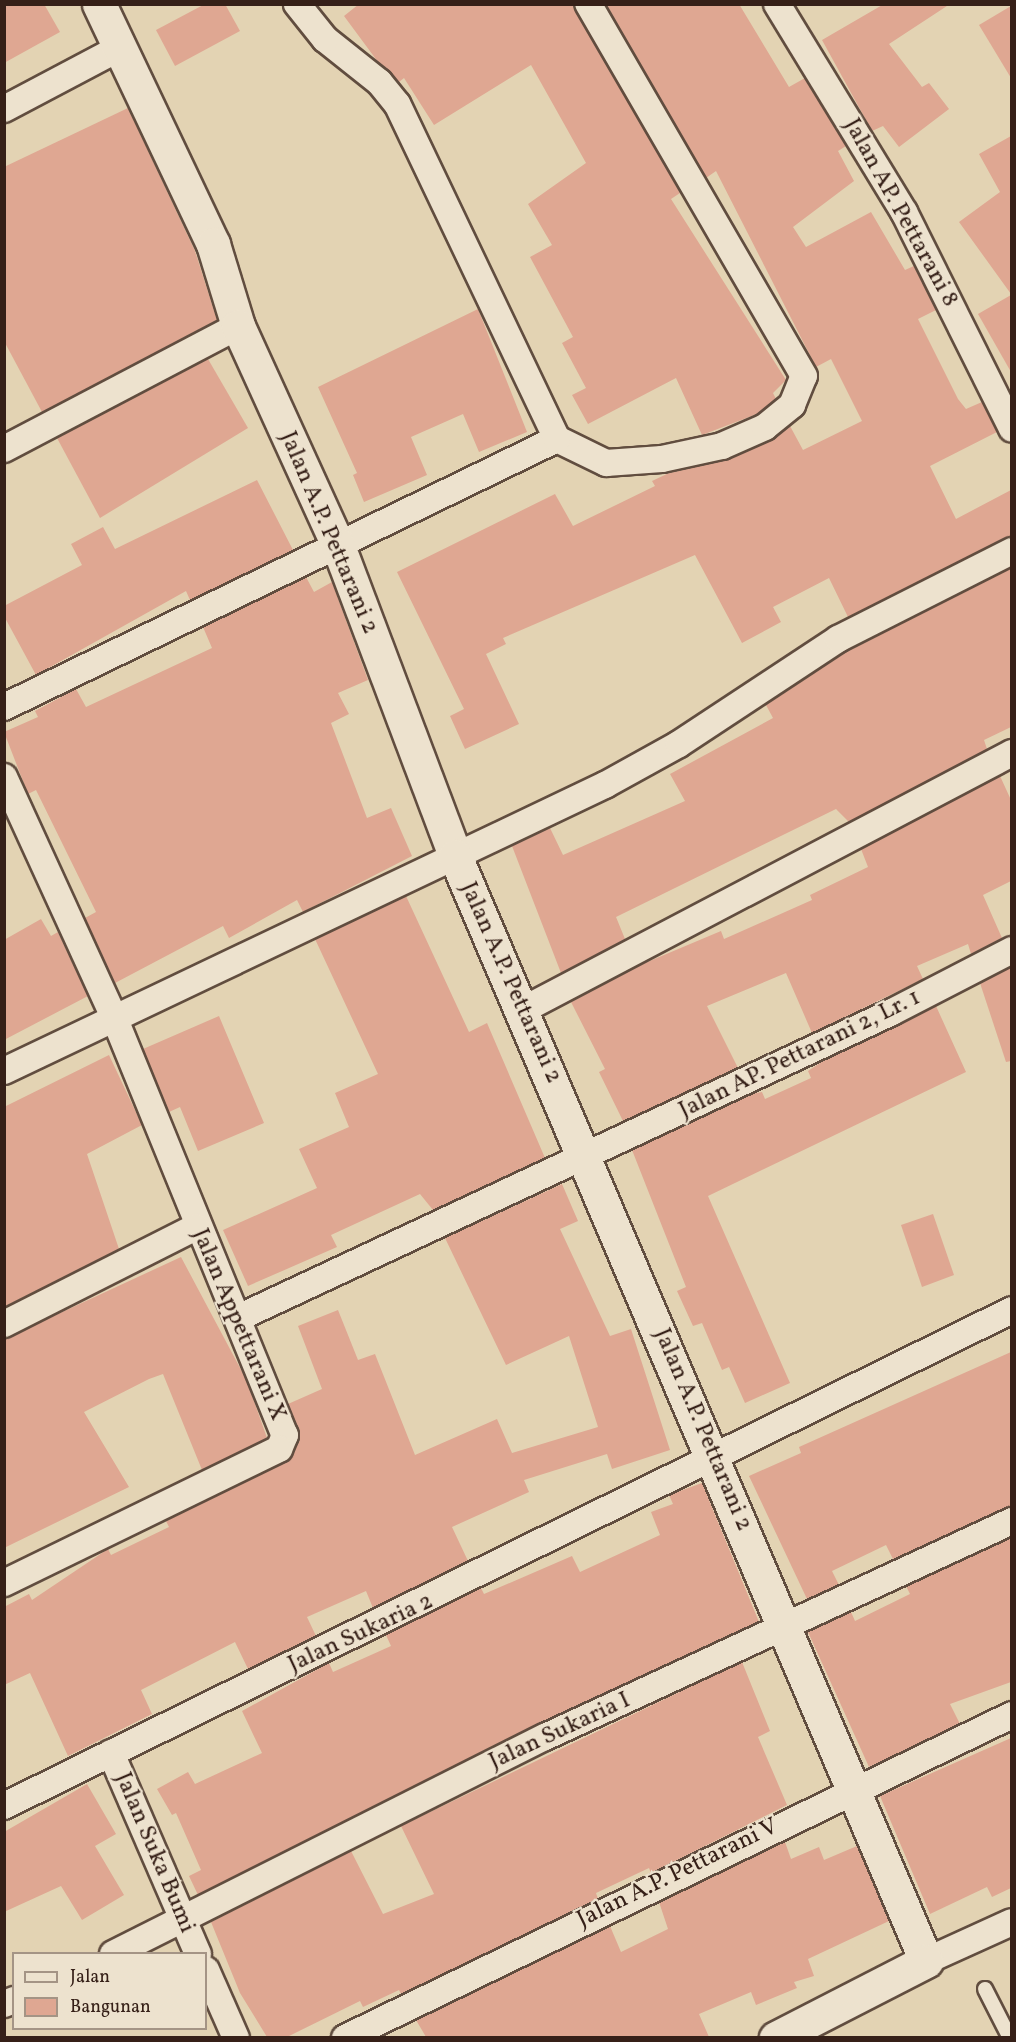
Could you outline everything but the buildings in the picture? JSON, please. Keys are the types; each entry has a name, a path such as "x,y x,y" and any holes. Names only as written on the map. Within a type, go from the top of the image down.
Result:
{"street":[{"name":"Jalan A.P. Pettarani 2","path":"99,4 213,244 238,326 337,543 455,856 714,1457 851,1791 926,1961"},
{"path":"297,4 325,39 380,82 398,104 557,440 606,463 662,459 722,446 765,427 792,405 804,376 588,4"},
{"name":"Jalan AP. Pettarani 8","path":"777,4 904,212 1011,429"},
{"path":"4,109 121,47"},
{"path":"4,449 238,326"},
{"path":"4,708 337,543 557,440"},
{"path":"4,1071 639,767 838,639 1011,551"},
{"path":"521,1011 1011,753"},
{"name":"Jalan Appettarani X","path":"4,777 114,1017 195,1227 238,1318 285,1435 279,1449 4,1583"},
{"name":"Jalan AP. Pettarani 2, Lr. 1","path":"238,1318 586,1157 1011,950"},
{"path":"4,1324 195,1227"},
{"name":"Jalan Sukaria 2","path":"4,1806 444,1594 1011,1310"},
{"name":"Jalan Sukaria I","path":"115,1952 545,1737 784,1630 1011,1521"},
{"name":"Jalan A.P. Pettarani V","path":"345,2037 1011,1715"},
{"name":"Jalan Suka Bumi","path":"111,1753 198,1952"},
{"path":"776,2037 926,1961 1011,1922"},
{"path":"207,1972 236,2037"}],"lane":[{"path":"985,1989 1010,2037"}]}
